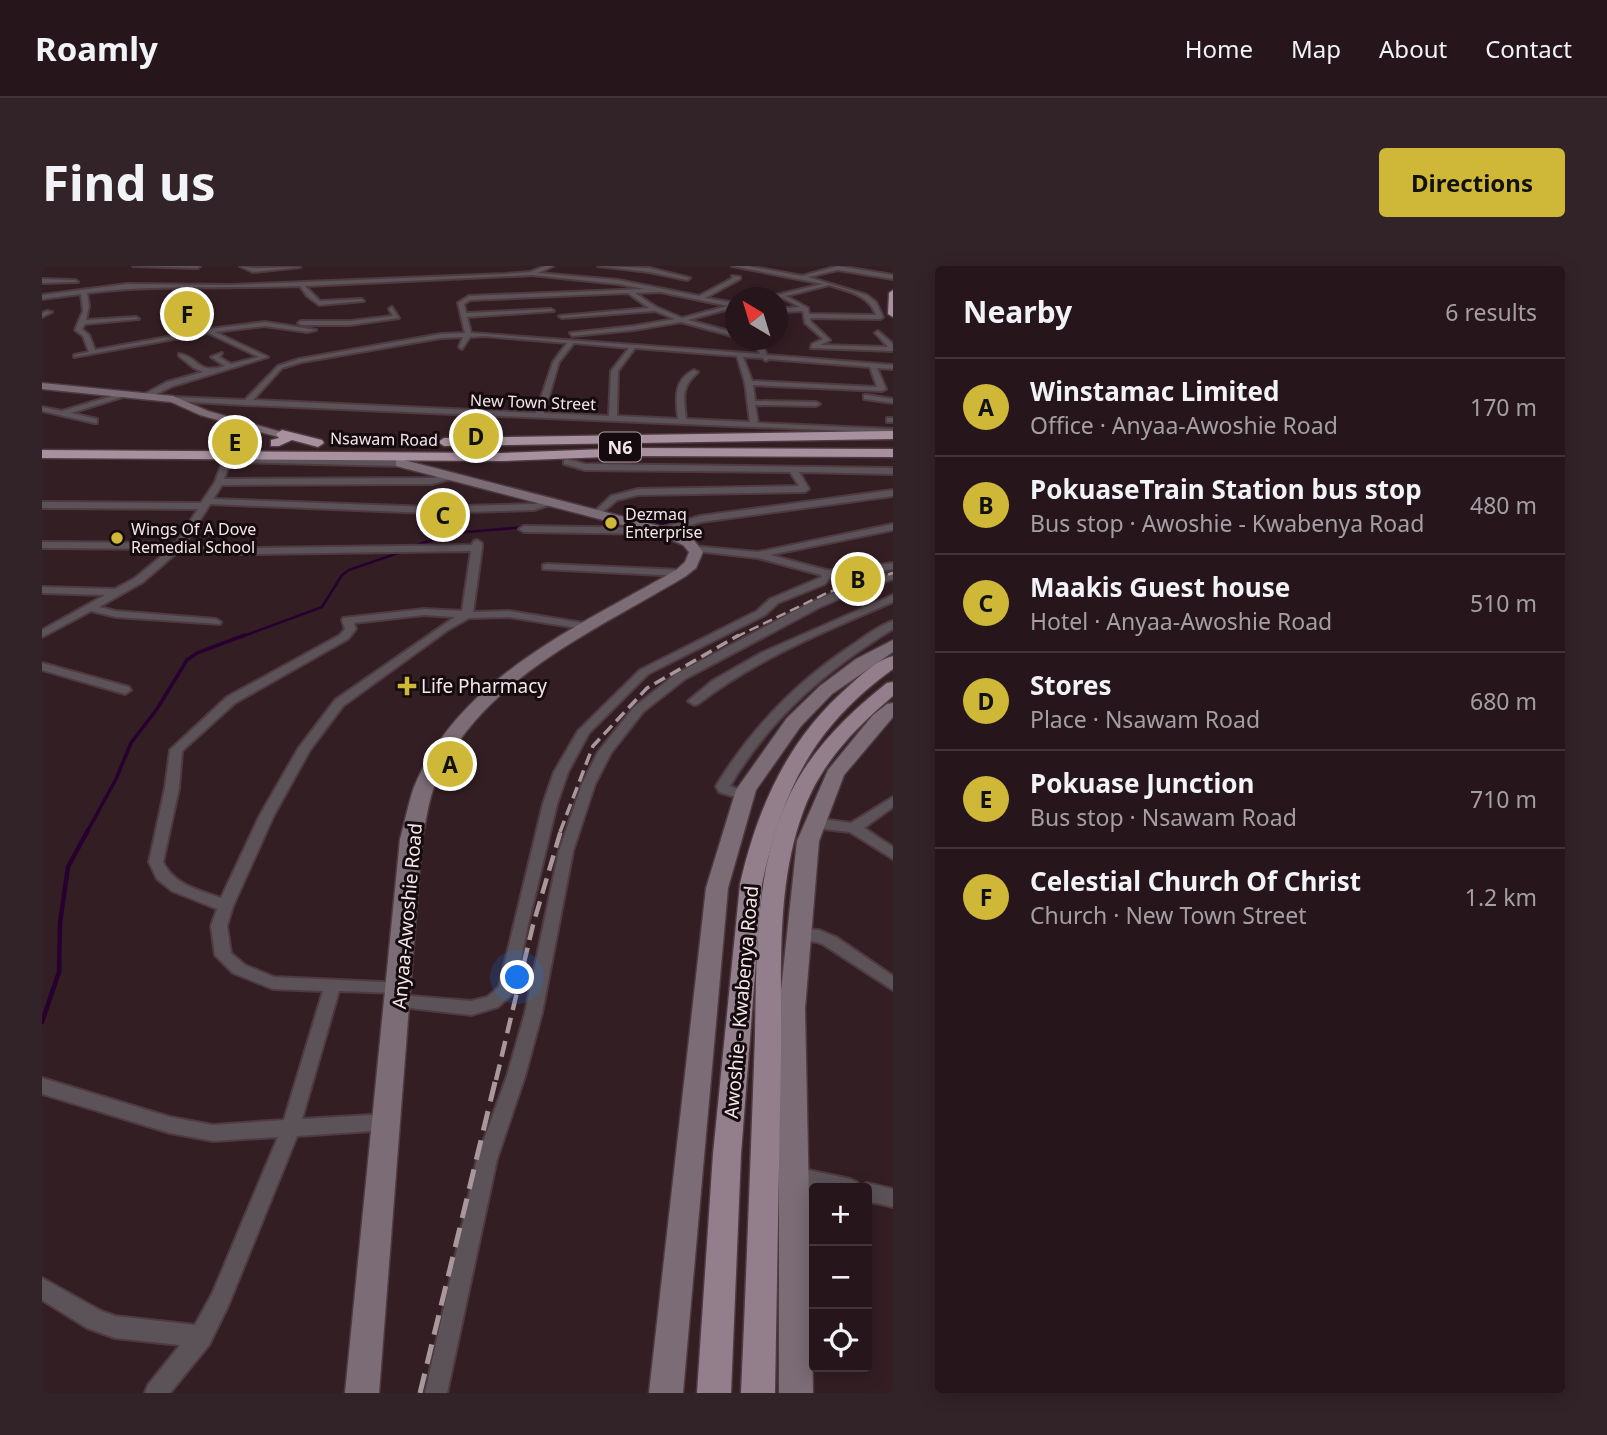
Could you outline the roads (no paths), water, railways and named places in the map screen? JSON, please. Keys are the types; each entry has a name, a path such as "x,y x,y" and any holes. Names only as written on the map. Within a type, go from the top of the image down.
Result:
{"highway":[{"path":"893,293 893,314"},
{"path":"506,442 711,437 891,438"},
{"path":"424,442 891,438"},
{"name":"Nsawam Road","path":"42,446 88,449 891,438"},
{"path":"61,446 279,439 318,443 365,443"},
{"name":"Nsawam Road","path":"42,454 502,457 605,454 893,459"},
{"path":"502,457 567,462 860,463 893,459"}],"main road":[{"name":"Awoshie - Kwabenya Road","path":"714,1393 727,1154 751,884 758,845 780,785 814,730 844,699 893,661"},
{"name":"Awoshie - Kwabenya Road","path":"758,1393 772,938 781,850 792,813 817,765 836,738 863,711 893,687"},
{"path":"727,1154 735,1149 752,1151 765,1166"}],"street":[{"path":"127,286 136,266 197,266"},
{"path":"243,266 253,270 296,266 309,295 319,303 361,301"},
{"path":"531,274 550,266"},
{"path":"601,266 641,269 687,278"},
{"path":"735,266 802,276 870,299 880,317 788,310"},
{"path":"759,269 768,266"},
{"path":"456,267 460,278"},
{"path":"802,276 841,267 893,277"},
{"path":"356,269 362,281"},
{"path":"42,297 127,286 194,288 531,274 618,282 725,302"},
{"path":"880,284 882,275"},
{"path":"505,276 519,296"},
{"path":"556,276 570,296"},
{"path":"702,297 738,278 734,277"},
{"path":"378,280 383,289"},
{"path":"42,281 75,282"},
{"path":"788,293 827,284"},
{"path":"462,347 468,334 461,303 469,298 666,290"},
{"path":"83,291 86,296 85,322 78,330 86,335 93,353"},
{"path":"631,293 658,309 725,332"},
{"path":"531,296 538,304 562,316 658,309"},
{"path":"788,298 806,312 808,324 837,348"},
{"path":"572,337 685,320 725,308"},
{"path":"76,356 210,332 274,324 345,324 397,317 393,309"},
{"path":"146,397 170,384 265,357 163,311"},
{"path":"464,315 551,311"},
{"path":"562,316 572,337"},
{"path":"85,322 136,319"},
{"path":"274,324 303,331 313,330"},
{"path":"878,333 893,349"},
{"path":"252,362 280,367 312,357 468,334 572,337 632,348 893,368"},
{"path":"539,416 556,362 572,337"},
{"path":"807,362 813,347 827,340"},
{"path":"813,347 893,349"},
{"path":"613,419 615,371 632,348"},
{"path":"761,350 766,359"},
{"path":"220,354 214,357 231,367"},
{"path":"181,355 196,367 209,372"},
{"path":"740,357 749,383 754,425"},
{"path":"749,383 882,389 873,366"},
{"path":"246,403 280,367"},
{"path":"682,422 680,387 685,377 694,372"},
{"path":"42,386 173,399 204,413 279,439"},
{"path":"61,414 125,395"},
{"path":"850,396 893,401"},
{"name":"New Town Street","path":"173,399 463,416 539,416 754,425 891,438"},
{"path":"751,403 816,404"},
{"path":"42,409 94,421"},
{"path":"42,635 139,580 179,547 219,482 228,456 400,463 662,531 678,536 696,548 758,555 825,573 850,574 893,566"},
{"path":"567,462 585,467 893,471"},
{"path":"597,514 614,498 628,494 805,489 793,470"},
{"path":"219,482 432,481 454,477"},
{"path":"524,529 662,531 700,519 893,493"},
{"path":"42,505 204,504 429,510 534,507 554,502"},
{"path":"758,555 893,527"},
{"path":"42,545 245,551 415,549 477,545 467,615 364,682 339,703 297,760 267,815 225,906 219,936 223,955 239,969 274,983 332,985 471,1008 492,1002 505,991 550,804 561,772 584,731 644,672 761,613 774,601 821,582 827,578 825,573"},
{"name":"Anyaa-Awoshie Road","path":"362,1393 413,827 429,771 463,721 481,703 538,657 681,573 697,559 696,548"},
{"path":"547,567 681,573"},
{"path":"436,1393 481,1186 538,994 564,853 596,768 627,722 673,680 833,595 893,576"},
{"path":"876,589 893,596"},
{"path":"42,590 116,592"},
{"path":"694,701 729,676 766,656 832,622 893,596"},
{"path":"90,608 117,614 216,622"},
{"path":"225,906 177,887 163,874 156,862 172,788 174,756 183,741 231,700 344,637 351,629 347,620 424,612 509,614 590,627"},
{"path":"744,796 724,789 723,786 731,770 772,718 819,673 850,649 893,624"},
{"path":"666,1393 699,1046 718,888 744,796 794,722 826,690 862,663 893,645"},
{"path":"42,666 125,690"},
{"path":"796,1393 792,1009 808,841 835,774 880,719 893,708"},
{"path":"854,828 893,801"},
{"path":"815,823 854,828 893,854"},
{"path":"799,934 820,936 830,941 893,984"},
{"path":"156,1393 201,1337 221,1299 290,1130 332,985"},
{"path":"42,1086 170,1125 213,1133 388,1122"},
{"path":"794,1176 827,1183"},
{"path":"872,1193 893,1198"},
{"path":"42,1289 95,1320 115,1326 201,1337"}],"waterway":[{"path":"657,524 693,519"},
{"path":"411,547 453,533 527,527"},
{"path":"241,637 322,607 342,575 349,570 404,551"},
{"path":"87,832 116,779 131,743 157,709 187,660 197,653 245,635"},
{"path":"42,1022 59,972 60,923 68,867 88,830"}],"railway":[{"path":"736,637 829,592 893,573"},
{"path":"560,832 593,746 647,688 739,635"},
{"path":"496,1080 533,925 561,830"},
{"path":"420,1393 496,1078"}],"place":[{"name":"Celestial Church Of Christ","path":"187,314"},
{"name":"Stores","path":"476,436"},
{"name":"Pokuase Junction","path":"235,442"},
{"name":"Maakis Guest house","path":"443,515"},
{"name":"Dezmaq Enterprise","path":"611,523"},
{"name":"Wings Of A Dove Remedial School","path":"117,538"},
{"name":"PokuaseTrain Station bus stop","path":"858,579"},
{"name":"Life Pharmacy","path":"407,686"},
{"name":"Winstamac Limited","path":"450,764"}]}
